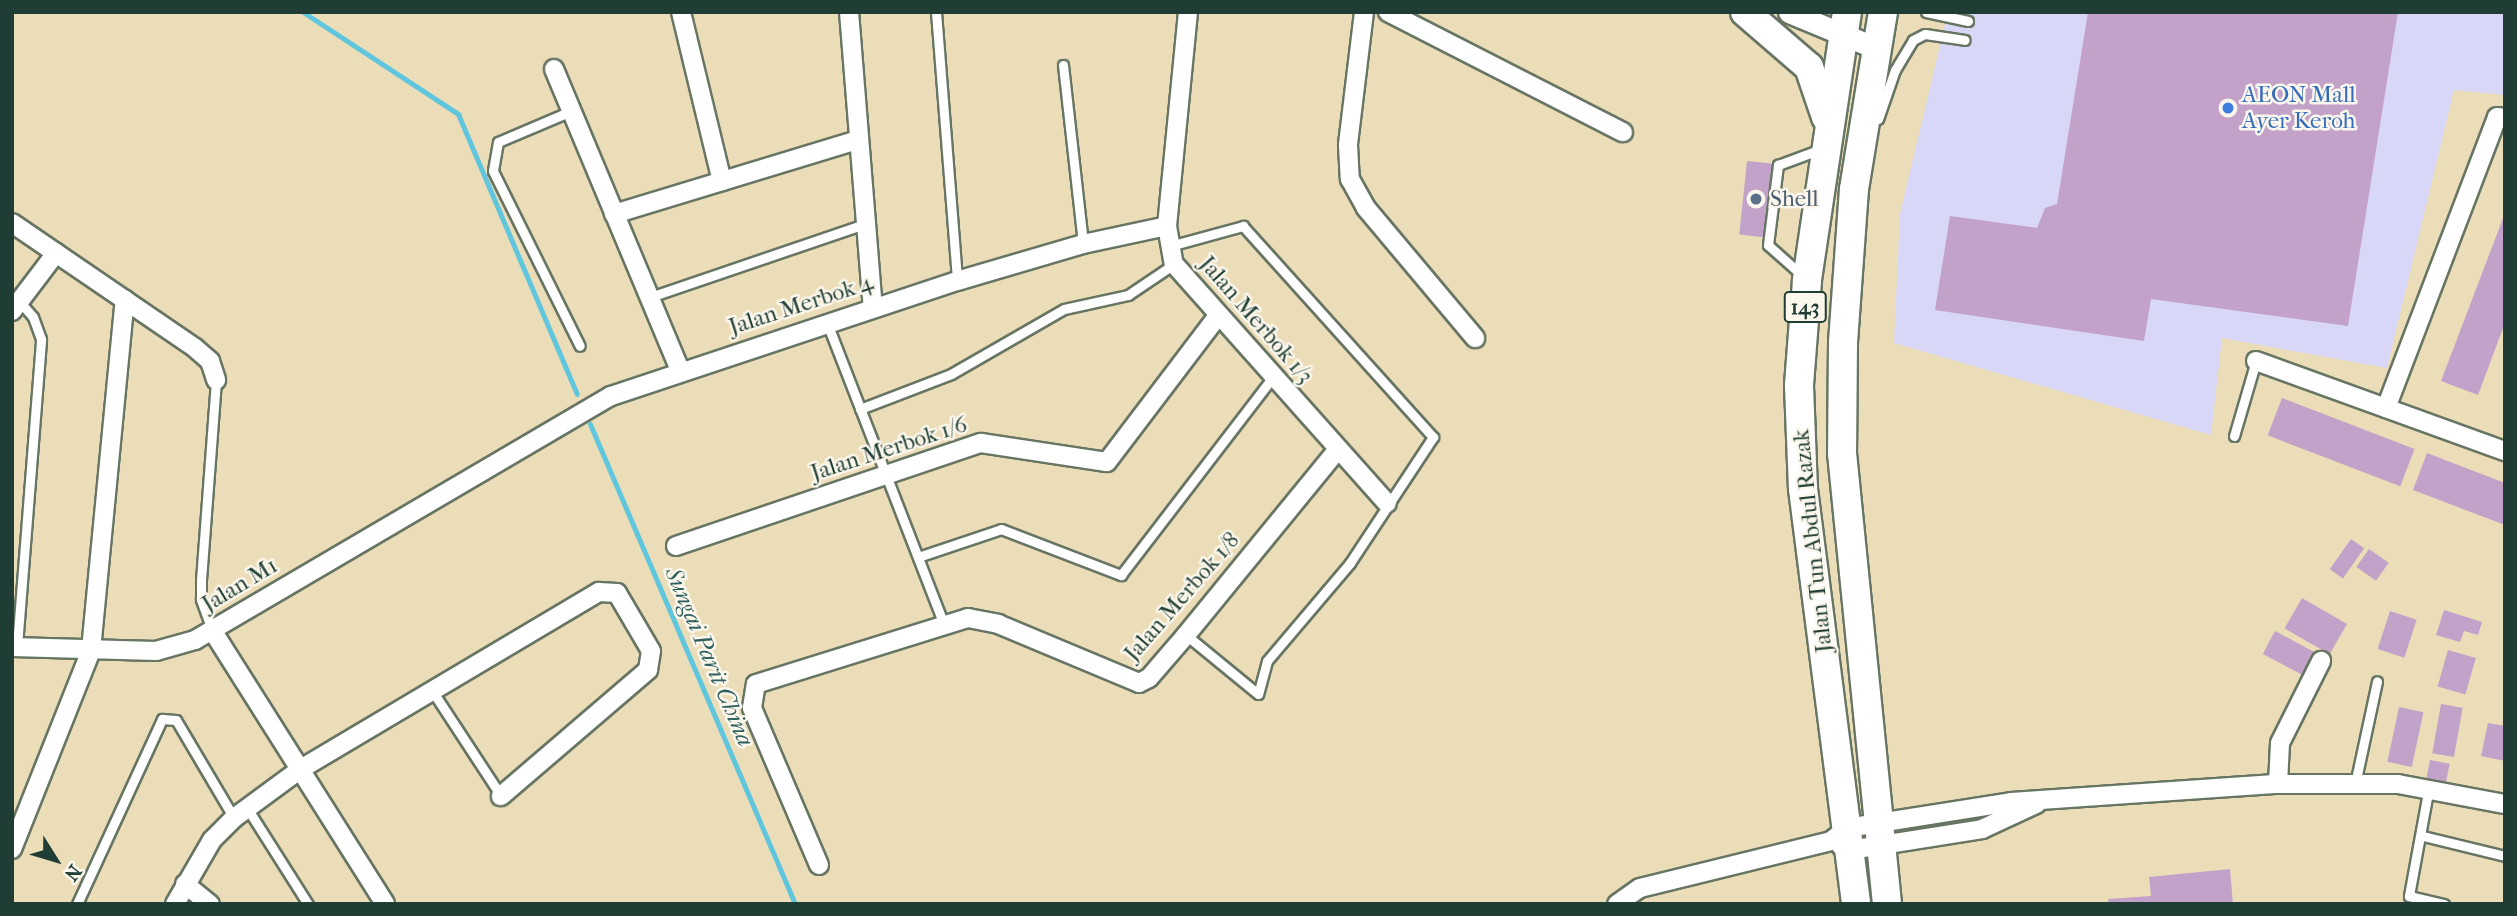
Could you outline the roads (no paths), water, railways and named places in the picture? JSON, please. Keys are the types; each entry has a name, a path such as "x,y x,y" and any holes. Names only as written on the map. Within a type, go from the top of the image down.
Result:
{"highway":[{"path":"1745,12 1809,67 1827,137"},
{"name":"Jalan Tun Abdul Razak","path":"1883,12 1854,189 1843,343 1842,453 1887,904"},
{"name":"Jalan Tun Abdul Razak","path":"1845,24 1807,281 1799,386 1802,489 1843,840 1856,904"}],"street":[{"path":"681,12 722,181"},
{"path":"849,12 864,224 873,308"},
{"name":"Jalan Merbok 1/3","path":"1188,12 1167,226 1168,246 1174,264 1387,503"},
{"path":"1364,12 1348,145 1350,179 1366,208 1475,338"},
{"path":"1388,12 1623,131"},
{"path":"1789,12 1845,24 1876,48"},
{"path":"554,69 680,370"},
{"path":"2386,408 2497,117 2505,118"},
{"path":"614,214 858,140"},
{"path":"12,223 203,354 210,361 216,380"},
{"name":"Jalan Merbok 4","path":"468,477 611,396 680,370 957,281 1083,244 1167,226"},
{"path":"16,306 56,253"},
{"path":"12,849 91,650 125,300"},
{"name":"Jalan Merbok 1/6","path":"676,546 981,443 1107,462 1218,316"},
{"path":"2256,361 2505,451"},
{"name":"Jalan Merbok 1/8","path":"819,865 752,708 751,691 764,679 968,618 983,619 1139,683 1149,678 1338,449"},
{"name":"Jalan M1","path":"14,647 156,651 212,630 468,477"},
{"path":"175,904 212,840 240,813 299,770 608,589 624,599 651,651 648,670 501,796"},
{"path":"212,630 385,904"},
{"path":"2278,784 2280,743 2320,661"},
{"path":"1617,904 1640,888 1843,840 2046,799 2278,784 2398,784 2428,792 2504,800"},
{"path":"1878,833 1982,829 2046,799"},
{"path":"185,884 210,904"}],"lane":[{"path":"936,12 957,281"},
{"path":"1926,12 1968,21"},
{"path":"1854,189 1904,51 1925,34 1965,40"},
{"path":"1063,65 1083,244"},
{"path":"571,111 498,142 493,171 580,346"},
{"path":"1807,281 1768,245 1779,164 1827,137"},
{"path":"650,297 864,224"},
{"path":"1168,246 1243,226 1433,437 1387,503 1350,563 1266,661 1258,694 1185,635"},
{"path":"860,409 951,374 1064,309 1128,295 1174,264"},
{"path":"14,647 41,339 33,317 16,306"},
{"path":"827,323 944,625"},
{"path":"2234,436 2256,361"},
{"path":"918,557 1001,529 1121,575 1273,377"},
{"path":"212,630 201,599 216,380"},
{"path":"2355,784 2377,681"},
{"path":"433,692 501,796"},
{"path":"76,904 163,719 176,720 240,813 308,904"},
{"path":"2428,792 2423,836 2409,896 2444,904"},
{"path":"2423,836 2505,856"}],"waterway":[{"name":"Sungai Parit China","path":"303,12 458,114 577,394"},
{"name":"Sungai Parit China","path":"590,424 795,904"}],"place":[{"name":"AEON Mall Ayer Keroh","path":"2228,108"},
{"name":"Shell","path":"1756,199"}]}
